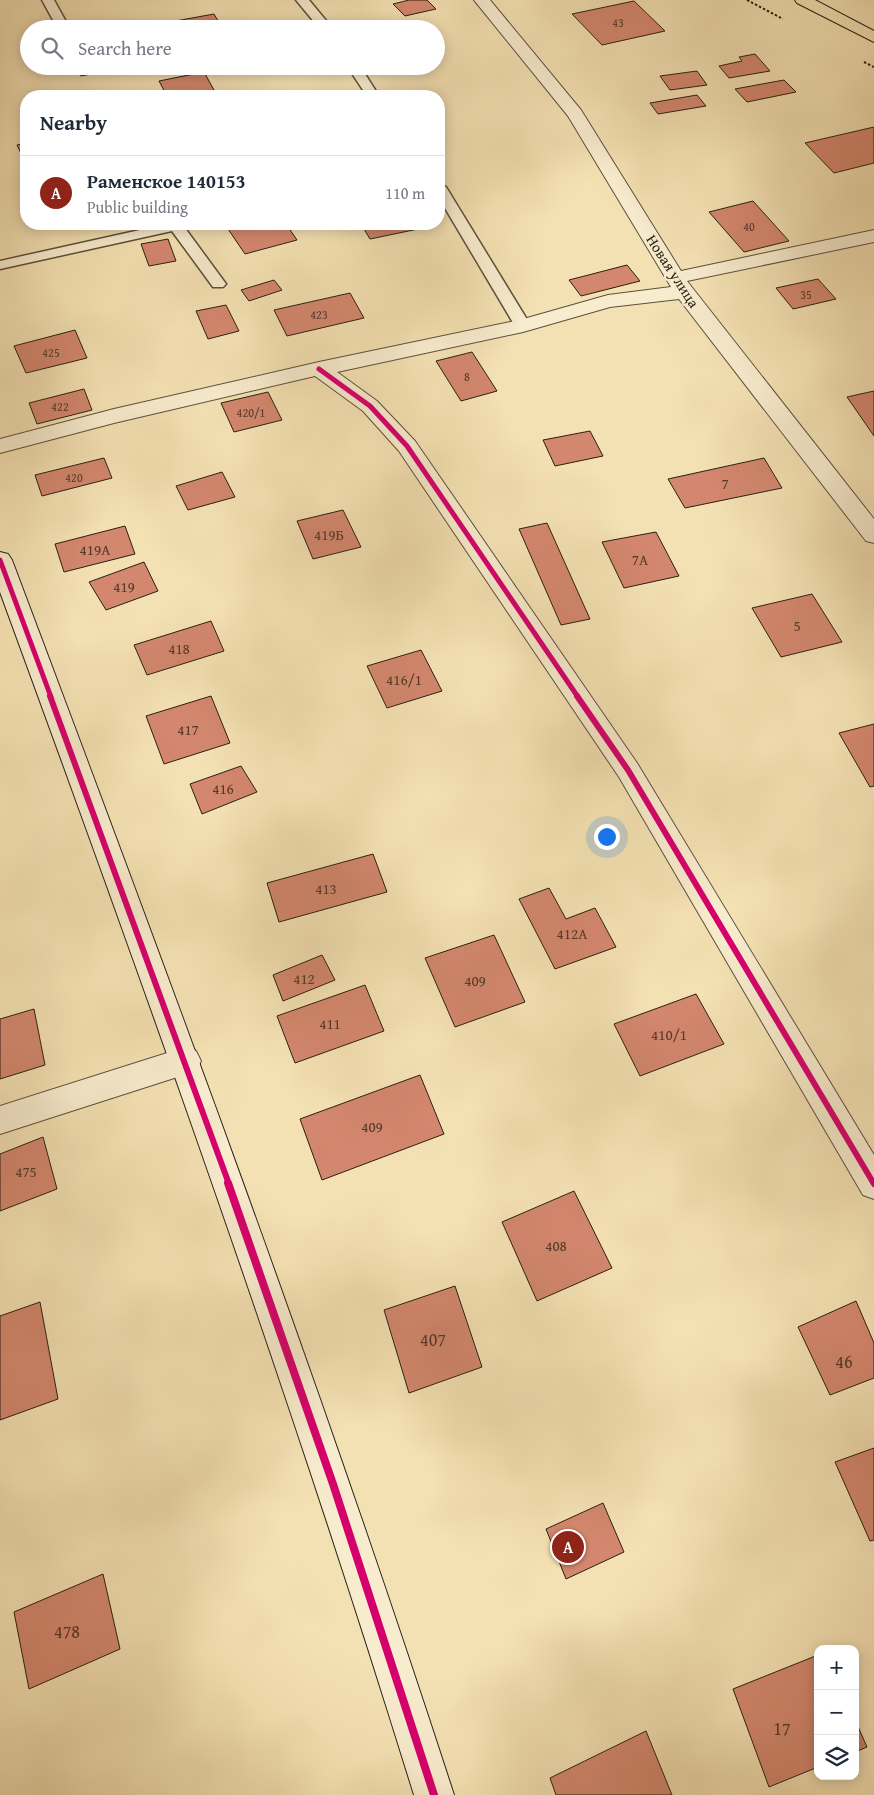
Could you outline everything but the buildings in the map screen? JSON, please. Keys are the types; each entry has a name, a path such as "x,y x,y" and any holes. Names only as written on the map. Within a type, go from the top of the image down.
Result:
{"main road":[{"path":"803,0 874,37"}],"street":[{"name":"Новая улица","path":"482,0 575,114 681,285 874,535"},
{"path":"0,446 114,416 318,369 523,326 608,301 681,285 874,236"},
{"path":"318,369 370,406 407,446 617,753 874,1184"},
{"path":"0,560 186,1061 267,1290 408,1711 434,1795"},
{"path":"0,1120 186,1061"}],"lane":[{"path":"48,0 59,20"},
{"path":"302,0 319,20"},
{"path":"359,75 369,90"},
{"path":"445,197 523,326"},
{"path":"0,265 158,230"},
{"path":"179,230 218,284"}],"cycle path":[{"path":"319,369 370,406 407,446 628,770 874,1184"},
{"path":"0,560 226,1175 333,1484 385,1639 434,1795"}],"place":[{"name":"Раменское 140153","path":"568,1547"}]}
